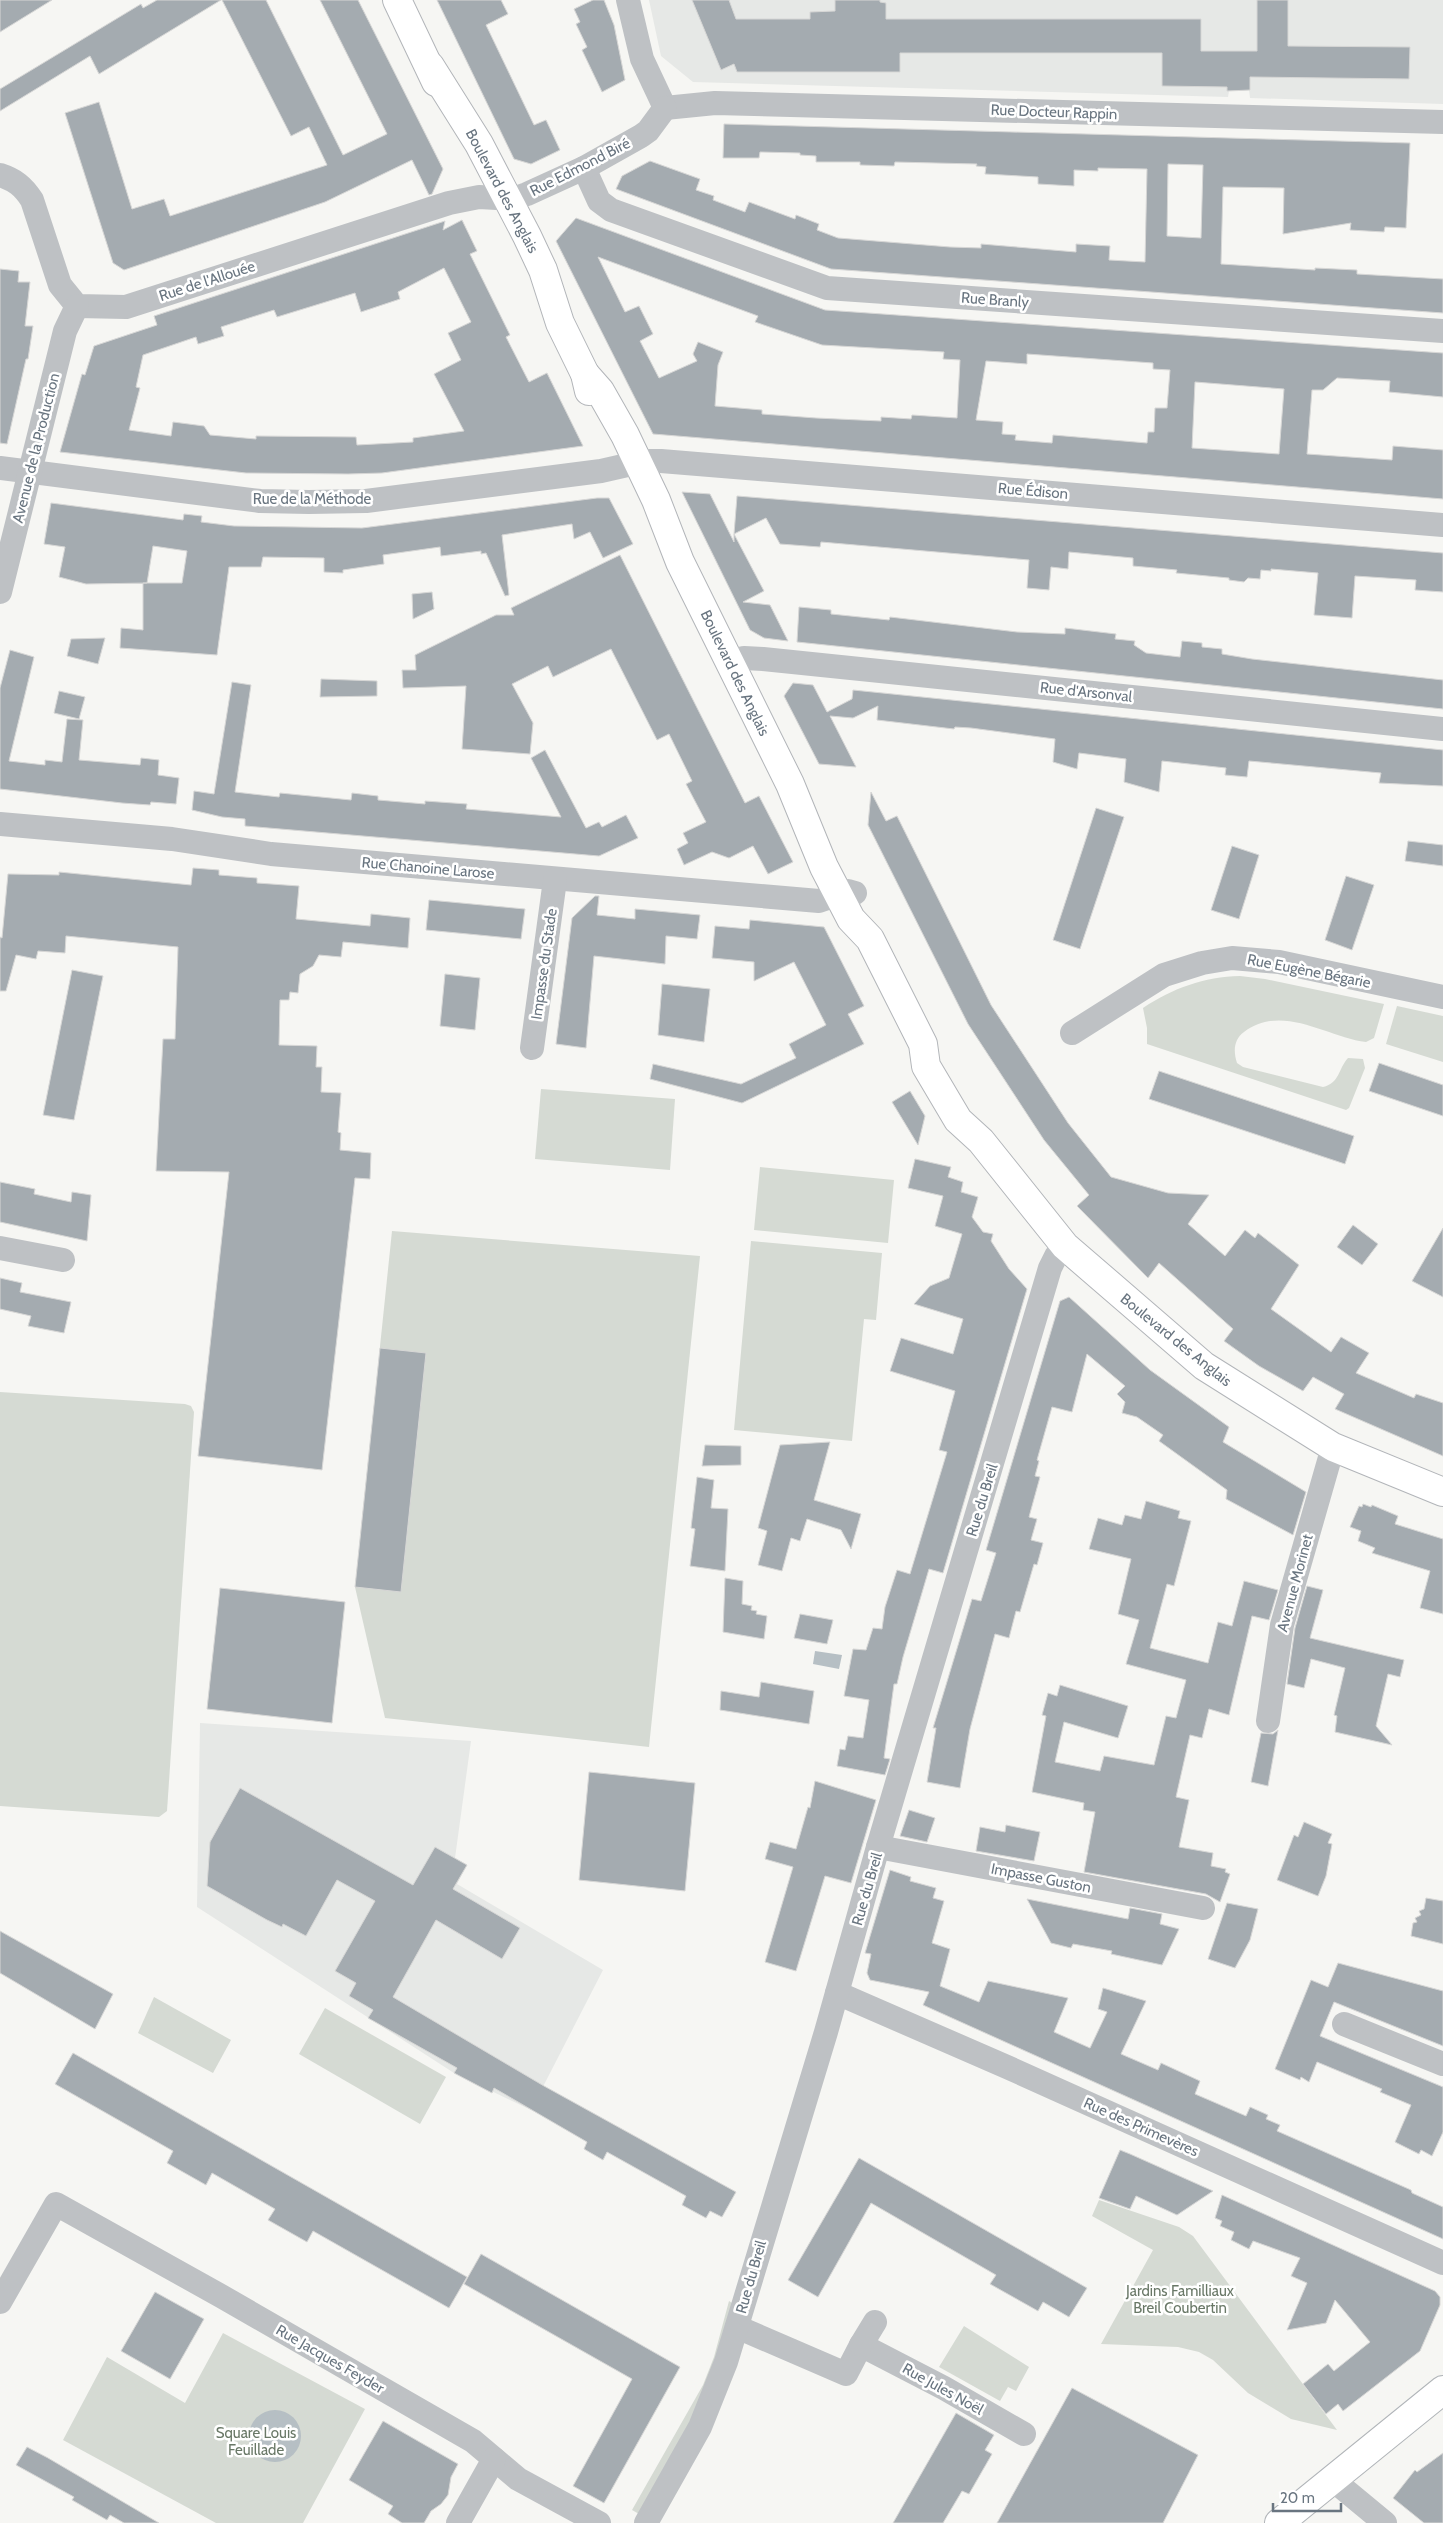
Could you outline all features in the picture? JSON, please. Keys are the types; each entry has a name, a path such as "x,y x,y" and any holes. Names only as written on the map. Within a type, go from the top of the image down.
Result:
{"main road":[{"name":"Boulevard des Anglais","path":"397,0 430,66 463,151 497,198 526,276 560,323 585,374 600,391 631,465 656,500 680,562 790,784 824,867 846,893 852,919 870,939 923,1044 926,1066 958,1120 981,1141 1065,1246 1204,1366 1276,1413 1333,1447 1443,1492"},
{"path":"1279,2523 1443,2390"}],"street":[{"path":"628,0 642,59 665,108"},
{"name":"Rue Docteur Rappin","path":"665,108 715,103 1443,122"},
{"name":"Rue Edmond Biré","path":"497,198 527,194 584,168 648,131 665,108"},
{"name":"Rue Branly","path":"584,168 599,201 611,210 827,288 1443,332"},
{"path":"0,175 13,180 24,188 32,200 60,285 77,306"},
{"name":"Rue de l'Allouée","path":"77,306 126,307 449,203 479,197 497,198"},
{"name":"Avenue de la Production","path":"0,592 65,332 77,306"},
{"name":"Rue Édison","path":"631,465 671,462 1443,525"},
{"name":"Rue de la Méthode","path":"0,468 260,500 308,502 366,501 631,465"},
{"name":"Rue d'Arsonval","path":"730,661 744,658 1443,729"},
{"name":"Rue Chanoine Larose","path":"0,824 172,840 271,854 818,902 846,893"},
{"name":"Impasse du Stade","path":"532,1048 556,880"},
{"name":"Rue Eugène Bégarie","path":"1072,1033 1164,975 1202,962 1232,958 1279,962 1443,997"},
{"name":"Rue du Breil","path":"646,2523 700,2427 726,2362 837,1993 878,1847 1050,1268 1056,1256 1065,1246"},
{"path":"0,1248 63,1260"},
{"name":"Avenue Morinet","path":"1268,1721 1282,1625 1333,1447"},
{"name":"Impasse Guston","path":"878,1847 1203,1908"},
{"name":"Rue des Primevères","path":"837,1993 1007,2067 1443,2263"},
{"path":"1344,2024 1443,2064"},
{"name":"Rue Jacques Feyder","path":"0,2302 56,2204 456,2431 473,2441 518,2478 599,2523"},
{"path":"737,2327 846,2374 875,2322"},
{"name":"Rue Jules Noël","path":"861,2345 944,2388 1024,2434"},
{"path":"458,2523 494,2459"},
{"path":"1332,2480 1385,2523"}],"shaded area":[{"path":"649,0 1443,0 1443,104 1250,98 1249,90 1229,91 1228,97 693,82 661,56"},
{"path":"815,1651 842,1655 839,1669 813,1664"},
{"path":"200,1723 471,1741 455,1858 467,1865 457,1884 603,1970 531,2110 454,2073 197,1907"},
{"path":"275,2410 285,2412 293,2418 299,2426 301,2436 299,2446 293,2454 285,2460 275,2462 265,2460 257,2454 251,2446 249,2436 251,2426 257,2418 265,2412"}],"green space":[{"path":"1240,976 1265,979 1384,1004 1374,1038 1366,1042 1305,1024 1274,1021 1259,1024 1244,1032 1236,1042 1237,1063 1243,1067 1323,1087 1336,1079 1348,1058 1363,1059 1365,1068 1349,1108 1346,1110 1147,1044 1147,1028 1143,1008 1177,989 1201,981"},
{"path":"1397,1006 1443,1016 1443,1062 1386,1044"},
{"path":"541,1089 675,1099 670,1170 535,1159"},
{"path":"760,1167 894,1180 888,1243 754,1230"},
{"path":"392,1231 700,1256 649,1747 385,1718 355,1587"},
{"path":"751,1241 882,1253 876,1320 864,1319 852,1441 734,1430"},
{"path":"0,1392 185,1404 191,1406 194,1412 167,1811 159,1817 0,1806"},
{"path":"154,1997 231,2040 213,2073 138,2033"},
{"path":"325,2008 446,2077 420,2124 299,2054"},
{"name":"Jardins Familliaux Breil Coubertin","path":"1099,2200 1179,2227 1193,2236 1337,2430 1291,2419 1248,2393 1213,2360 1199,2352 1178,2347 1101,2344 1153,2250 1092,2216"},
{"path":"729,2301 732,2303 717,2360 688,2426 639,2514 632,2510 703,2385 714,2357"},
{"path":"964,2326 1029,2367 1016,2391 1008,2387 1000,2401 939,2367"},
{"name":"Square Louis Feuillade","path":"223,2333 365,2409 303,2523 216,2523 63,2440 107,2357 185,2403"}],"building":[{"path":"0,0 52,0 0,32"},
{"path":"157,0 221,0 99,74 90,56 0,111 0,89 141,4 143,8"},
{"path":"222,0 266,0 343,155 387,134 320,0 358,0 443,169 432,194 429,195 412,160 325,202 124,270 113,263 65,113 99,102 132,209 164,199 170,216 327,165 309,127 291,136"},
{"path":"437,0 501,0 508,14 486,25 534,125 546,120 560,150 531,164 514,159"},
{"path":"593,0 604,0 614,25 625,80 602,92 582,50 587,47 576,24 580,22 574,9"},
{"path":"692,0 729,0 736,19 810,19 810,12 835,11 835,0 880,0 880,2 886,3 886,19 1201,19 1201,51 1257,51 1257,0 1288,0 1288,46 1410,47 1409,79 1250,77 1250,90 1227,91 1227,87 1162,86 1162,53 900,53 900,72 737,72 734,64 721,70"},
{"path":"724,124 1410,143 1406,228 1385,227 1384,232 1350,230 1351,223 1283,234 1284,188 1223,187 1221,264 1315,270 1315,268 1357,270 1357,274 1443,279 1443,313 831,269 616,189 622,176 650,161 700,179 696,190 714,196 713,200 745,212 749,202 795,219 796,215 819,224 817,230 838,238 950,247 981,248 981,244 1076,252 1076,244 1110,246 1109,260 1145,262 1147,169 1098,168 1098,171 1074,170 1074,186 1038,184 1038,177 985,174 986,167 976,166 977,164 895,162 894,166 860,165 860,162 816,162 816,156 800,155 800,153 760,152 759,158 723,158","holes":["1168,164 1203,165 1201,238 1167,236"]},
{"path":"576,218 825,310 1443,353 1443,397 1389,392 1390,381 1337,378 1323,390 1312,390 1307,454 1392,460 1393,446 1443,450 1443,499 653,434 556,241","holes":["598,257 758,316 755,322 822,345 944,352 943,359 960,360 957,418 912,415 911,419 881,417 881,421 816,418 762,414 762,410 715,406 718,365 723,352 698,342 693,354 697,361 659,378 640,341 653,334 639,306 625,312","1027,354 1153,363 1153,369 1170,370 1167,408 1155,408 1154,432 1148,432 1147,443 1053,435 1052,443 1015,440 1016,435 1002,434 1003,422 976,420 986,361 1027,364","1195,382 1284,389 1279,454 1192,448"]},
{"path":"462,220 477,251 470,254 510,335 506,337 529,382 547,373 583,446 382,473 348,474 246,473 60,452 82,374 85,375 94,346 157,325 154,316 445,221 443,230","holes":["444,268 471,322 448,333 461,360 434,374 464,431 413,438 413,442 357,445 356,437 256,436 256,439 210,435 204,426 173,422 171,436 129,430 140,388 136,387 143,355 196,337 198,344 224,336 221,327 274,310 277,317 355,293 361,312 400,299 398,292"]},
{"path":"0,269 19,271 18,282 30,282 25,326 33,326 28,359 26,359 7,444 0,443"},
{"path":"682,492 710,494 734,542 734,534 764,591 743,602 770,605 788,641 764,638 750,630"},
{"path":"737,496 1443,553 1443,592 1415,590 1416,580 1355,576 1352,618 1314,615 1318,573 1271,569 1271,571 1261,570 1260,579 1248,578 1244,582 1229,580 1229,578 1176,573 1177,570 1133,566 1133,558 1069,552 1068,569 1051,567 1049,590 1027,588 1029,560 821,542 820,547 780,544 766,518 734,534"},
{"path":"609,498 633,544 603,558 590,532 574,539 572,524 502,535 509,595 505,596 486,553 481,554 481,551 441,556 440,547 383,555 384,564 343,570 343,573 324,572 324,558 263,557 261,567 229,567 217,655 120,648 121,628 143,630 143,583 86,584 59,577 65,547 44,544 51,503 183,520 184,514 202,516 201,522 234,526 362,528","holes":["153,546 187,551 182,583 147,583"]},
{"path":"620,555 745,803 759,796 793,862 768,874 753,846 729,858 712,852 684,865 677,849 688,843 683,833 706,822 686,784 692,781 669,734 657,740 611,649 553,677 548,666 512,684 533,723 530,754 462,749 466,686 403,688 402,670 416,670 415,655 496,615 514,615 511,608"},
{"path":"432,592 434,609 413,619 412,594"},
{"path":"799,607 831,610 831,614 889,620 890,617 1017,632 1065,634 1065,628 1116,634 1115,639 1135,641 1134,645 1146,653 1180,657 1182,641 1202,643 1202,647 1222,649 1222,654 1252,659 1443,680 1443,709 797,642"},
{"path":"105,638 98,664 67,656 71,639"},
{"path":"10,650 34,657 9,761 45,765 45,760 62,762 67,719 83,720 79,760 140,765 141,758 159,760 158,775 179,778 176,804 151,802 150,805 122,803 0,789 0,688"},
{"path":"321,679 377,681 377,696 320,697"},
{"path":"232,682 251,685 235,792 279,797 280,793 351,800 352,793 378,796 378,800 425,804 425,801 467,804 466,809 561,817 531,758 545,750 586,828 599,822 602,827 626,815 638,838 599,856 245,826 245,819 222,817 192,810 194,791 214,794"},
{"path":"793,683 813,685 827,712 852,699 853,690 1443,750 1443,786 1379,783 1381,773 1249,761 1247,777 1225,775 1226,768 1162,761 1159,792 1124,782 1126,759 1079,753 1077,769 1053,762 1055,739 971,728 955,727 954,729 877,720 878,706 853,718 830,716 856,767 819,764 784,696"},
{"path":"59,691 85,697 79,719 54,713"},
{"path":"871,792 886,821 897,816 991,1005 1068,1123 1111,1177 1168,1193 1209,1195 1188,1224 1225,1256 1245,1230 1255,1238 1258,1233 1299,1265 1271,1309 1331,1352 1341,1337 1369,1353 1356,1373 1414,1398 1416,1394 1443,1403 1443,1456 1335,1409 1344,1394 1313,1377 1303,1391 1259,1366 1224,1341 1233,1329 1159,1263 1148,1278 1077,1206 1089,1195 1044,1140 968,1024 868,825"},
{"path":"1096,808 1124,817 1080,949 1053,940"},
{"path":"1408,841 1443,845 1443,866 1405,861"},
{"path":"1232,846 1259,855 1239,919 1211,910"},
{"path":"193,868 219,870 219,875 257,878 257,883 299,886 296,919 370,926 371,914 410,918 408,948 343,942 341,957 319,955 313,966 300,974 298,993 290,992 289,1000 280,1000 279,1045 317,1046 316,1067 322,1067 321,1092 341,1093 338,1132 341,1133 340,1150 371,1153 370,1179 355,1178 322,1470 198,1456 229,1172 156,1171 163,1039 175,1039 178,947 66,936 65,953 38,951 36,959 16,955 6,991 0,991 0,937 2,938 8,874 59,875 59,872 191,885"},
{"path":"1346,876 1374,885 1352,950 1325,940"},
{"path":"595,896 599,896 597,915 635,919 635,909 700,915 697,939 666,936 665,964 594,956 586,1048 556,1044 572,918"},
{"path":"429,900 525,909 521,939 426,930"},
{"path":"750,920 824,927 864,1006 848,1014 864,1044 742,1103 650,1079 653,1064 741,1084 796,1058 789,1044 826,1025 794,962 754,981 754,962 712,958 715,926 749,929"},
{"path":"72,970 103,976 74,1120 43,1115"},
{"path":"445,974 480,978 475,1030 440,1026"},
{"path":"662,984 710,989 704,1042 658,1035"},
{"path":"1379,1063 1443,1085 1443,1116 1369,1091"},
{"path":"1159,1071 1354,1136 1345,1164 1149,1099"},
{"path":"910,1091 925,1116 918,1145 892,1102"},
{"path":"915,1159 951,1167 948,1177 963,1182 961,1192 978,1197 972,1217 983,1232 993,1234 991,1241 1009,1269 1027,1289 943,1573 929,1569 897,1684 894,1684 884,1758 890,1759 885,1775 837,1766 840,1749 845,1750 848,1736 863,1738 869,1700 844,1696 853,1649 866,1650 873,1628 882,1629 885,1607 897,1570 910,1574 947,1452 939,1450 955,1391 890,1371 901,1338 953,1354 963,1319 914,1304 930,1286 949,1278 962,1234 935,1226 943,1196 908,1188"},
{"path":"0,1182 35,1189 34,1194 71,1202 72,1192 91,1195 87,1241 0,1222"},
{"path":"1353,1225 1378,1244 1362,1265 1337,1247"},
{"path":"1443,1228 1443,1297 1412,1281"},
{"path":"0,1278 22,1283 20,1292 71,1302 64,1333 28,1326 31,1316 0,1309"},
{"path":"1069,1297 1150,1370 1229,1427 1223,1442 1306,1492 1293,1535 1226,1499 1227,1490 1159,1441 1163,1435 1137,1417 1122,1413 1125,1402 1117,1394 1125,1386 1087,1354 1072,1412 1052,1407 1037,1460 1039,1461 1035,1476 1040,1477 1029,1517 1037,1519 1031,1540 1043,1543 1037,1565 1034,1564 1020,1612 1016,1611 1009,1638 995,1634 970,1729 960,1788 927,1782 936,1728 933,1728 972,1599 981,1601 996,1553 986,1550 1060,1301"},
{"path":"380,1348 426,1353 401,1592 355,1587"},
{"path":"830,1442 814,1500 861,1514 851,1549 841,1530 807,1519 800,1541 791,1538 782,1571 758,1565 767,1531 758,1528 780,1445"},
{"path":"705,1445 741,1446 741,1465 702,1466"},
{"path":"697,1477 714,1480 711,1508 728,1509 725,1571 690,1566 695,1529 691,1528"},
{"path":"1146,1501 1180,1511 1178,1518 1191,1521 1174,1586 1167,1584 1150,1648 1208,1663 1218,1622 1232,1626 1244,1581 1278,1590 1269,1620 1252,1616 1229,1715 1209,1709 1202,1738 1190,1735 1176,1797 1189,1800 1179,1847 1213,1853 1211,1866 1226,1869 1225,1872 1230,1874 1220,1902 1206,1894 1084,1872 1095,1812 1083,1810 1084,1803 1032,1792 1046,1716 1042,1715 1048,1693 1057,1696 1060,1685 1128,1706 1118,1738 1064,1722 1055,1762 1100,1771 1104,1756 1154,1765 1166,1716 1176,1718 1186,1680 1126,1664 1139,1620 1118,1614 1131,1559 1089,1549 1098,1518 1122,1525 1125,1515 1141,1519"},
{"path":"1363,1504 1371,1507 1372,1505 1398,1516 1395,1524 1443,1539 1443,1614 1420,1608 1430,1571 1372,1553 1375,1548 1358,1541 1361,1531 1350,1527 1359,1506 1362,1507"},
{"path":"725,1578 743,1581 742,1604 752,1606 751,1610 757,1611 756,1614 767,1616 764,1639 723,1632"},
{"path":"1307,1586 1323,1590 1310,1638 1404,1660 1400,1677 1388,1674 1376,1726 1392,1745 1335,1732 1337,1716 1334,1715 1345,1668 1311,1659 1304,1688 1287,1684 1295,1628"},
{"path":"220,1588 345,1602 332,1723 207,1709"},
{"path":"800,1614 833,1620 827,1644 794,1638"},
{"path":"761,1682 814,1691 809,1724 720,1710 721,1691 759,1697"},
{"path":"1278,1730 1268,1786 1251,1782 1261,1733 1273,1734"},
{"path":"589,1772 695,1783 685,1891 579,1880"},
{"path":"815,1781 876,1800 851,1883 825,1876 796,1971 765,1962 793,1867 765,1859 770,1842 796,1849 808,1807 810,1808"},
{"path":"240,1788 413,1885 435,1847 467,1865 453,1889 520,1928 502,1959 436,1920 393,1997 544,2086 736,2192 722,2217 710,2211 706,2218 682,2205 686,2196 607,2152 603,2160 584,2149 587,2142 494,2088 492,2093 454,2073 457,2068 368,2018 373,2010 349,1996 356,1983 335,1971 375,1901 337,1880 306,1936 283,1924 282,1927 267,1920 207,1886 210,1842"},
{"path":"909,1810 935,1818 927,1842 900,1836"},
{"path":"1304,1822 1332,1834 1328,1843 1332,1844 1326,1876 1318,1896 1277,1880 1294,1835 1298,1837"},
{"path":"1006,1825 1040,1832 1034,1861 976,1851 980,1827 1005,1832"},
{"path":"890,1870 911,1877 910,1881 936,1888 933,1898 944,1901 932,1943 950,1949 940,1986 979,2002 988,1981 1068,1998 1054,2032 1090,2048 1107,2012 1098,2009 1103,1988 1146,2001 1121,2054 1158,2070 1161,2063 1200,2081 1195,2094 1246,2116 1250,2107 1268,2115 1266,2119 1280,2125 1277,2131 1411,2190 1412,2193 1443,2207 1443,2239 923,2005 929,1992 870,1980 867,1973 871,1954 865,1953"},
{"path":"1426,1898 1443,1901 1443,1944 1411,1936 1413,1923 1417,1922 1415,1918 1421,1915 1419,1911 1424,1909"},
{"path":"1027,1899 1128,1919 1130,1908 1162,1914 1160,1924 1179,1929 1162,1965 1111,1954 1112,1951 1073,1944 1071,1948 1051,1943"},
{"path":"1227,1903 1258,1909 1250,1940 1235,1968 1208,1959"},
{"path":"0,1931 113,1994 95,2029 0,1973"},
{"path":"1338,1963 1443,1991 1443,2046 1334,2002 1320,2036 1443,2087 1443,2132 1432,2156 1421,2150 1419,2154 1395,2142 1411,2105 1380,2092 1382,2089 1317,2062 1309,2082 1301,2077 1300,2080 1275,2069 1311,1980 1328,1987"},
{"path":"73,2053 467,2277 449,2308 313,2231 307,2242 268,2220 275,2209 212,2173 206,2185 167,2163 173,2151 55,2084"},
{"path":"1120,2150 1213,2191 1177,2215 1136,2196 1130,2209 1099,2198"},
{"path":"859,2158 1087,2288 1069,2317 1043,2302 1038,2311 990,2284 996,2275 871,2203 818,2297 788,2280"},
{"path":"1222,2195 1435,2291 1440,2297 1440,2305 1420,2351 1343,2411 1338,2404 1326,2414 1303,2384 1328,2364 1334,2371 1370,2342 1335,2300 1326,2323 1287,2330 1307,2283 1291,2276 1300,2258 1253,2241 1249,2249 1231,2240 1234,2232 1220,2226 1222,2221 1215,2218"},
{"path":"481,2254 680,2367 604,2503 573,2486 632,2379 464,2284"},
{"path":"155,2292 204,2319 170,2379 121,2351"},
{"path":"1072,2388 1198,2455 1163,2523 997,2523"},
{"path":"956,2413 994,2435 985,2450 992,2454 969,2494 962,2491 943,2523 893,2523"},
{"path":"383,2421 458,2464 451,2477 448,2495 441,2504 431,2511 424,2523 402,2523 388,2514 393,2506 349,2480"},
{"path":"27,2447 159,2523 124,2523 110,2515 107,2520 72,2500 74,2497 16,2465"},
{"path":"1443,2453 1443,2523 1424,2523 1393,2498 1415,2470 1417,2472"}]}
